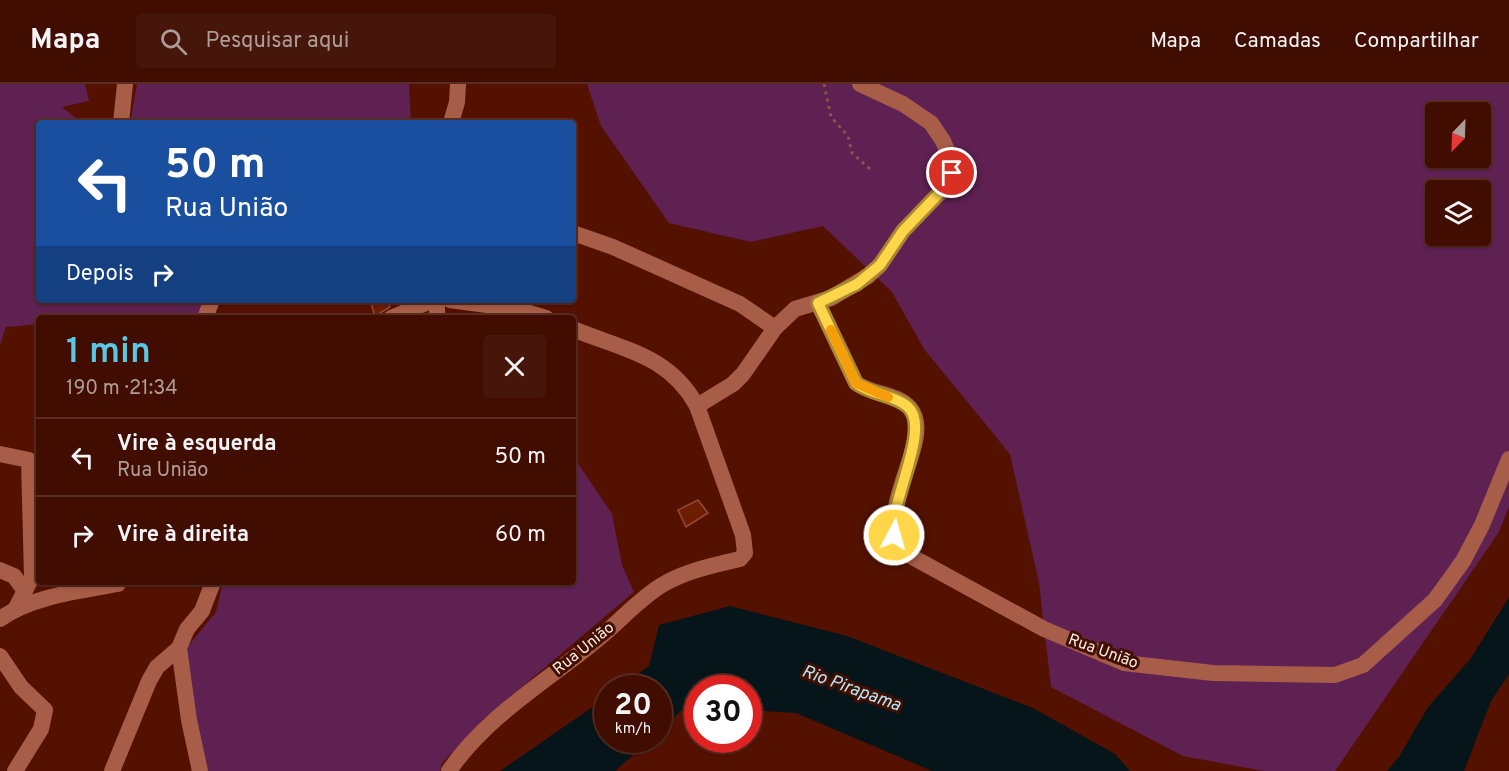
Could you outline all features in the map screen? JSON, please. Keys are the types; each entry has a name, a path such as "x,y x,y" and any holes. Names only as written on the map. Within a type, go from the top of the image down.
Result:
{"street":[{"path":"121,120 125,84"},
{"path":"452,120 457,102 458,84"},
{"path":"576,330 667,368 689,392 697,406 733,384 743,374 775,328 795,309 818,303 857,284 880,265 903,231 950,182 952,173 948,152 932,123 903,104 860,84"},
{"path":"576,234 613,247 740,304 775,328"},
{"path":"398,315 428,303"},
{"path":"466,303 528,315"},
{"name":"Rua União","path":"818,303 856,383 900,401 909,407 914,415 916,423 913,444 892,527 900,547 920,563 1044,629 1107,657 1139,667 1213,674 1318,676 1342,674 1363,665 1421,614 1452,579 1482,525 1509,459"},
{"name":"Rua União","path":"449,771 465,750 503,714 650,593 676,578 740,559 745,553 743,536 697,406"},
{"path":"0,454 29,460 32,577 15,610"},
{"path":"0,570 14,576 24,591"},
{"path":"0,619 15,610 70,593 113,585"},
{"path":"112,771 149,681 157,667 179,648 187,629 205,605 212,585"},
{"path":"179,648 189,720 200,771"},
{"path":"0,656 21,687 45,710 41,729 15,771"}],"path":[{"path":"824,84 831,117 848,136 852,153 870,169"}],"shaded area":[{"path":"0,84 85,84 89,101 62,107 78,120 36,120 36,303 204,303 198,315 36,315 36,324 6,327 0,345"},
{"path":"137,84 409,84 411,120 131,120"},
{"path":"587,84 1509,84 1509,507 1499,532 1335,771 1264,771 1183,756 1051,687 1039,583 1010,454 924,349 892,292 823,226 751,242 669,223 601,126"},
{"path":"576,460 612,514 622,565 634,592 484,719 442,763 440,771 206,771 179,657 216,612 222,585 576,585"}],"water":[{"path":"1509,597 1509,674 1491,701 1464,771 1387,771 1399,757 1428,707 1471,658"},
{"name":"Rio Pirapama","path":"730,606 847,636 1033,708 1115,754 1130,771 932,771 796,713 762,711 762,675 684,675 684,708 672,719 672,675 637,675 649,666 659,625"},
{"path":"594,706 594,753 635,753 615,771 500,771"}],"building":[{"path":"371,303 388,303 390,307 375,315"},
{"path":"698,500 708,513 686,527 678,510"}],"slow traffic":[{"path":"831,330 856,383 888,397"}],"route":[{"path":"894,535 892,527 913,444 916,423 914,415 909,407 900,401 861,387 856,383 818,303 857,284 880,265 903,231 944,190 950,182 952,173"}]}
